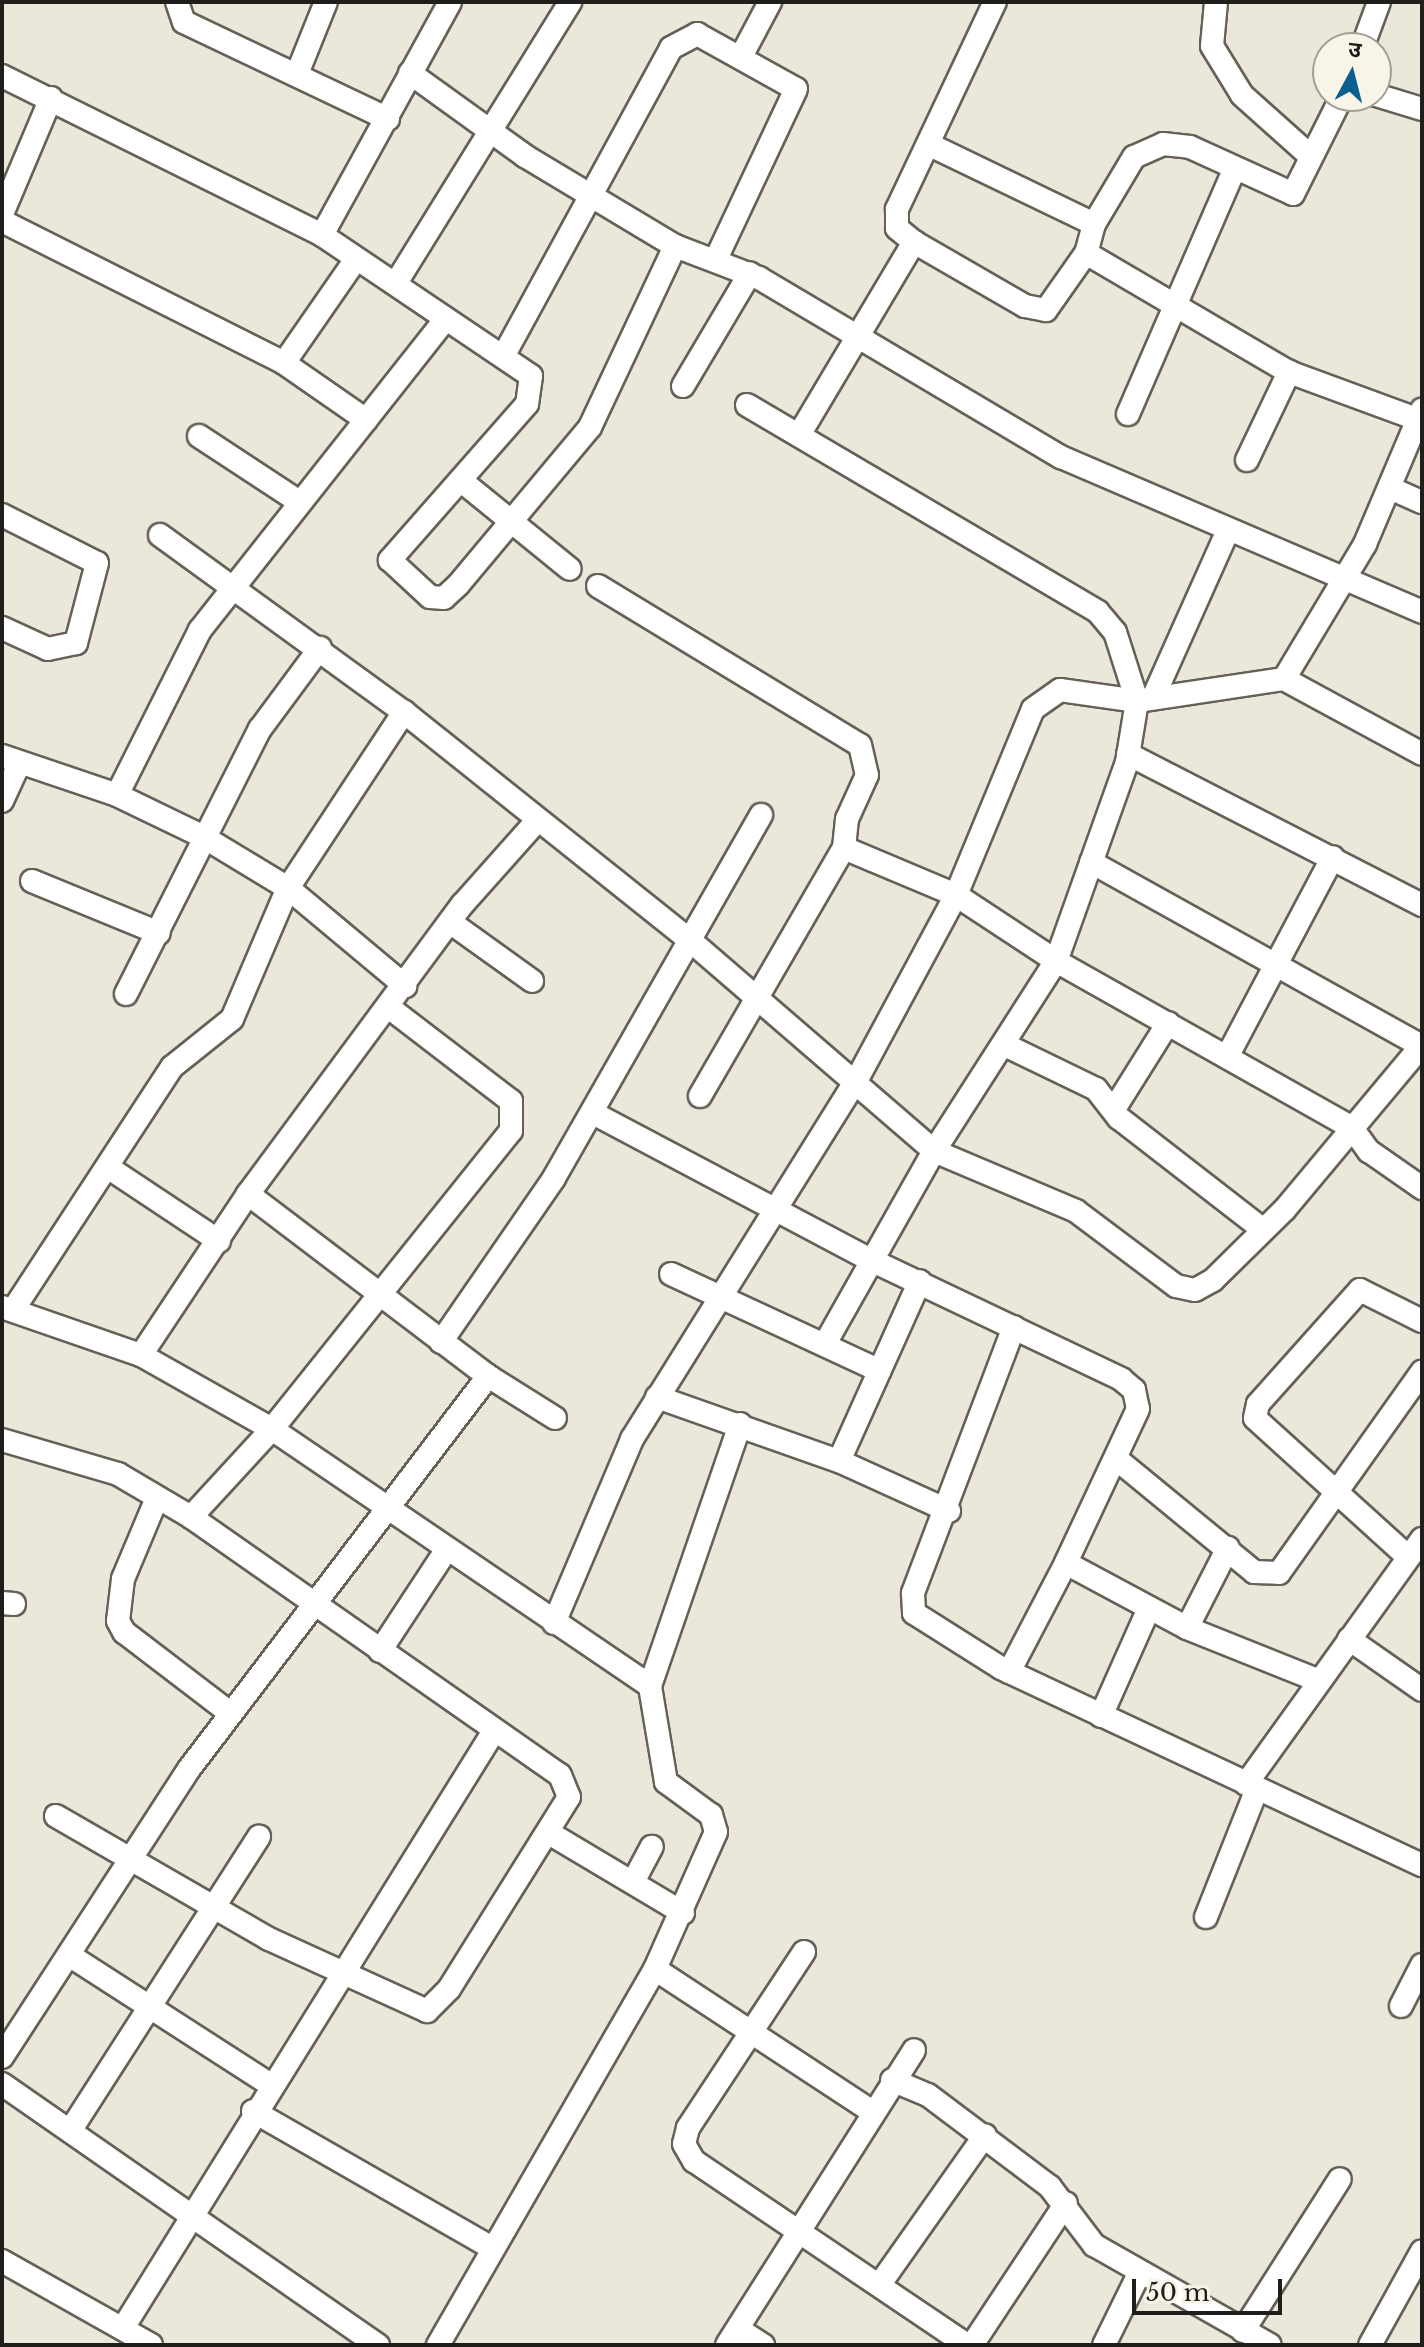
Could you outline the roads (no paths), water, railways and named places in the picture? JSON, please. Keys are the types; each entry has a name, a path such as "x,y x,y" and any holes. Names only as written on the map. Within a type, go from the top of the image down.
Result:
{"street":[{"path":"177,2 184,22 388,119"},
{"path":"297,74 326,2"},
{"path":"322,235 450,2"},
{"path":"396,283 494,132 570,2"},
{"path":"743,53 770,2"},
{"path":"995,2 897,209 897,228 914,242 1025,306 1046,310 1086,253 1094,224 1134,157 1148,148 1190,147 1293,194 1309,155 1333,112"},
{"path":"1216,2 1212,46 1242,95 1309,155"},
{"path":"1368,32 1379,2"},
{"path":"505,353 683,35 743,53 796,89 717,257"},
{"path":"410,73 494,132 675,246 717,257 750,273 863,335 1061,457 1422,612"},
{"path":"2,76 322,235 396,283 443,322 505,353 534,388 464,483 391,567 430,597 444,598 514,521 590,427 675,246"},
{"path":"2,214 51,98"},
{"path":"1392,100 1422,109"},
{"path":"928,144 1094,224"},
{"path":"1128,414 1235,168"},
{"path":"2,221 284,363 366,420"},
{"path":"799,435 863,335 914,242"},
{"path":"1086,253 1289,372 1419,415 1390,488 1346,581 1284,679"},
{"path":"284,363 356,259"},
{"path":"683,386 750,273"},
{"path":"117,795 172,675 230,590 443,322"},
{"path":"1247,460 1289,372"},
{"path":"747,405 1098,612 1115,632 1145,699"},
{"path":"199,436 298,501"},
{"path":"464,483 570,569"},
{"path":"1390,488 1422,502"},
{"path":"2,515 97,563 76,643 48,649 2,628"},
{"path":"825,1344 934,1151 1007,1046 1056,961 1145,699 1228,530"},
{"path":"160,535 230,590 320,648 404,712 536,822 692,942 754,1001 856,1081 934,1151 1076,1211 1176,1286 1195,1290 1213,1280 1262,1229 1421,1046 1280,963 1091,862"},
{"path":"598,586 860,745 867,775 847,819 844,848 700,1096"},
{"path":"126,994 159,933 202,836 260,729 320,648"},
{"path":"554,1623 605,1494 719,1292 856,1081 956,895 1000,782 1045,695 1060,690 1145,699 1284,679 1422,754"},
{"path":"404,712 288,888 232,1019 221,1033 184,1052 109,1168 8,1307 141,1355 272,1429 650,1686"},
{"path":"1128,754 1422,905"},
{"path":"2,801 10,760 117,795 202,836 288,888 405,986"},
{"path":"441,1342 593,1113 761,815"},
{"path":"141,1355 248,1194 390,1008 450,922 536,822"},
{"path":"844,848 956,895 1056,961 1352,1128 1369,1151 1422,1188"},
{"path":"1227,1057 1280,963 1333,857"},
{"path":"32,881 159,933"},
{"path":"450,922 532,981"},
{"path":"191,1517 272,1429 511,1131 516,1111 390,1008"},
{"path":"1168,1023 1116,1106 1119,1118 1262,1229"},
{"path":"1007,1046 1116,1106"},
{"path":"593,1113 873,1261 1014,1327 1134,1390 1138,1409 1119,1461 1009,1672"},
{"path":"109,1168 219,1241"},
{"path":"248,1194 382,1292 441,1342 555,1418"},
{"path":"671,1274 719,1292 880,1371"},
{"path":"839,1461 920,1281"},
{"path":"1206,1917 1251,1786 1317,1680 1414,1548 1335,1492 1260,1429 1258,1404 1360,1290 1422,1321"},
{"path":"1014,1327 949,1511 913,1593 914,1613 1009,1672 1422,1865"},
{"path":"1119,1461 1254,1572 1279,1573 1422,1372"},
{"path":"2,2057 230,1713 311,1601 488,1376"},
{"path":"657,1397 839,1461 949,1511"},
{"path":"438,2345 490,2247 655,1969 683,1913 716,1822 666,1782 650,1686 740,1424"},
{"path":"2,1440 118,1474 191,1517 568,1785 549,1833 449,1989 427,2011 340,1972 212,1908 56,1816"},
{"path":"157,1498 123,1579 118,1621 124,1632 230,1713"},
{"path":"1187,1628 1228,1548"},
{"path":"380,1651 447,1549"},
{"path":"1066,1563 1187,1628 1317,1680"},
{"path":"1101,1716 1149,1608"},
{"path":"1349,1639 1422,1690"},
{"path":"123,2328 190,2209 272,2086 340,1972 494,1731"},
{"path":"549,1833 683,1913"},
{"path":"70,2131 259,1837"},
{"path":"633,1882 652,1847"},
{"path":"804,1952 749,2032 684,2144 694,2161 804,2229 970,2345 1066,2203"},
{"path":"69,1955 150,2004 272,2086"},
{"path":"1401,2006 1422,1965"},
{"path":"655,1969 870,2110"},
{"path":"763,2345 732,2337 804,2229 870,2110 914,2050"},
{"path":"892,2080 985,2135 1066,2203 1094,2245 1138,2276 1270,2345"},
{"path":"2,2084 190,2209 284,2284 378,2345"},
{"path":"253,2111 490,2247"},
{"path":"880,2284 985,2135"},
{"path":"1243,2331 1340,2179"},
{"path":"1370,2345 1422,2251"},
{"path":"2,2261 151,2345"},
{"path":"1104,2345 1138,2276"}]}
